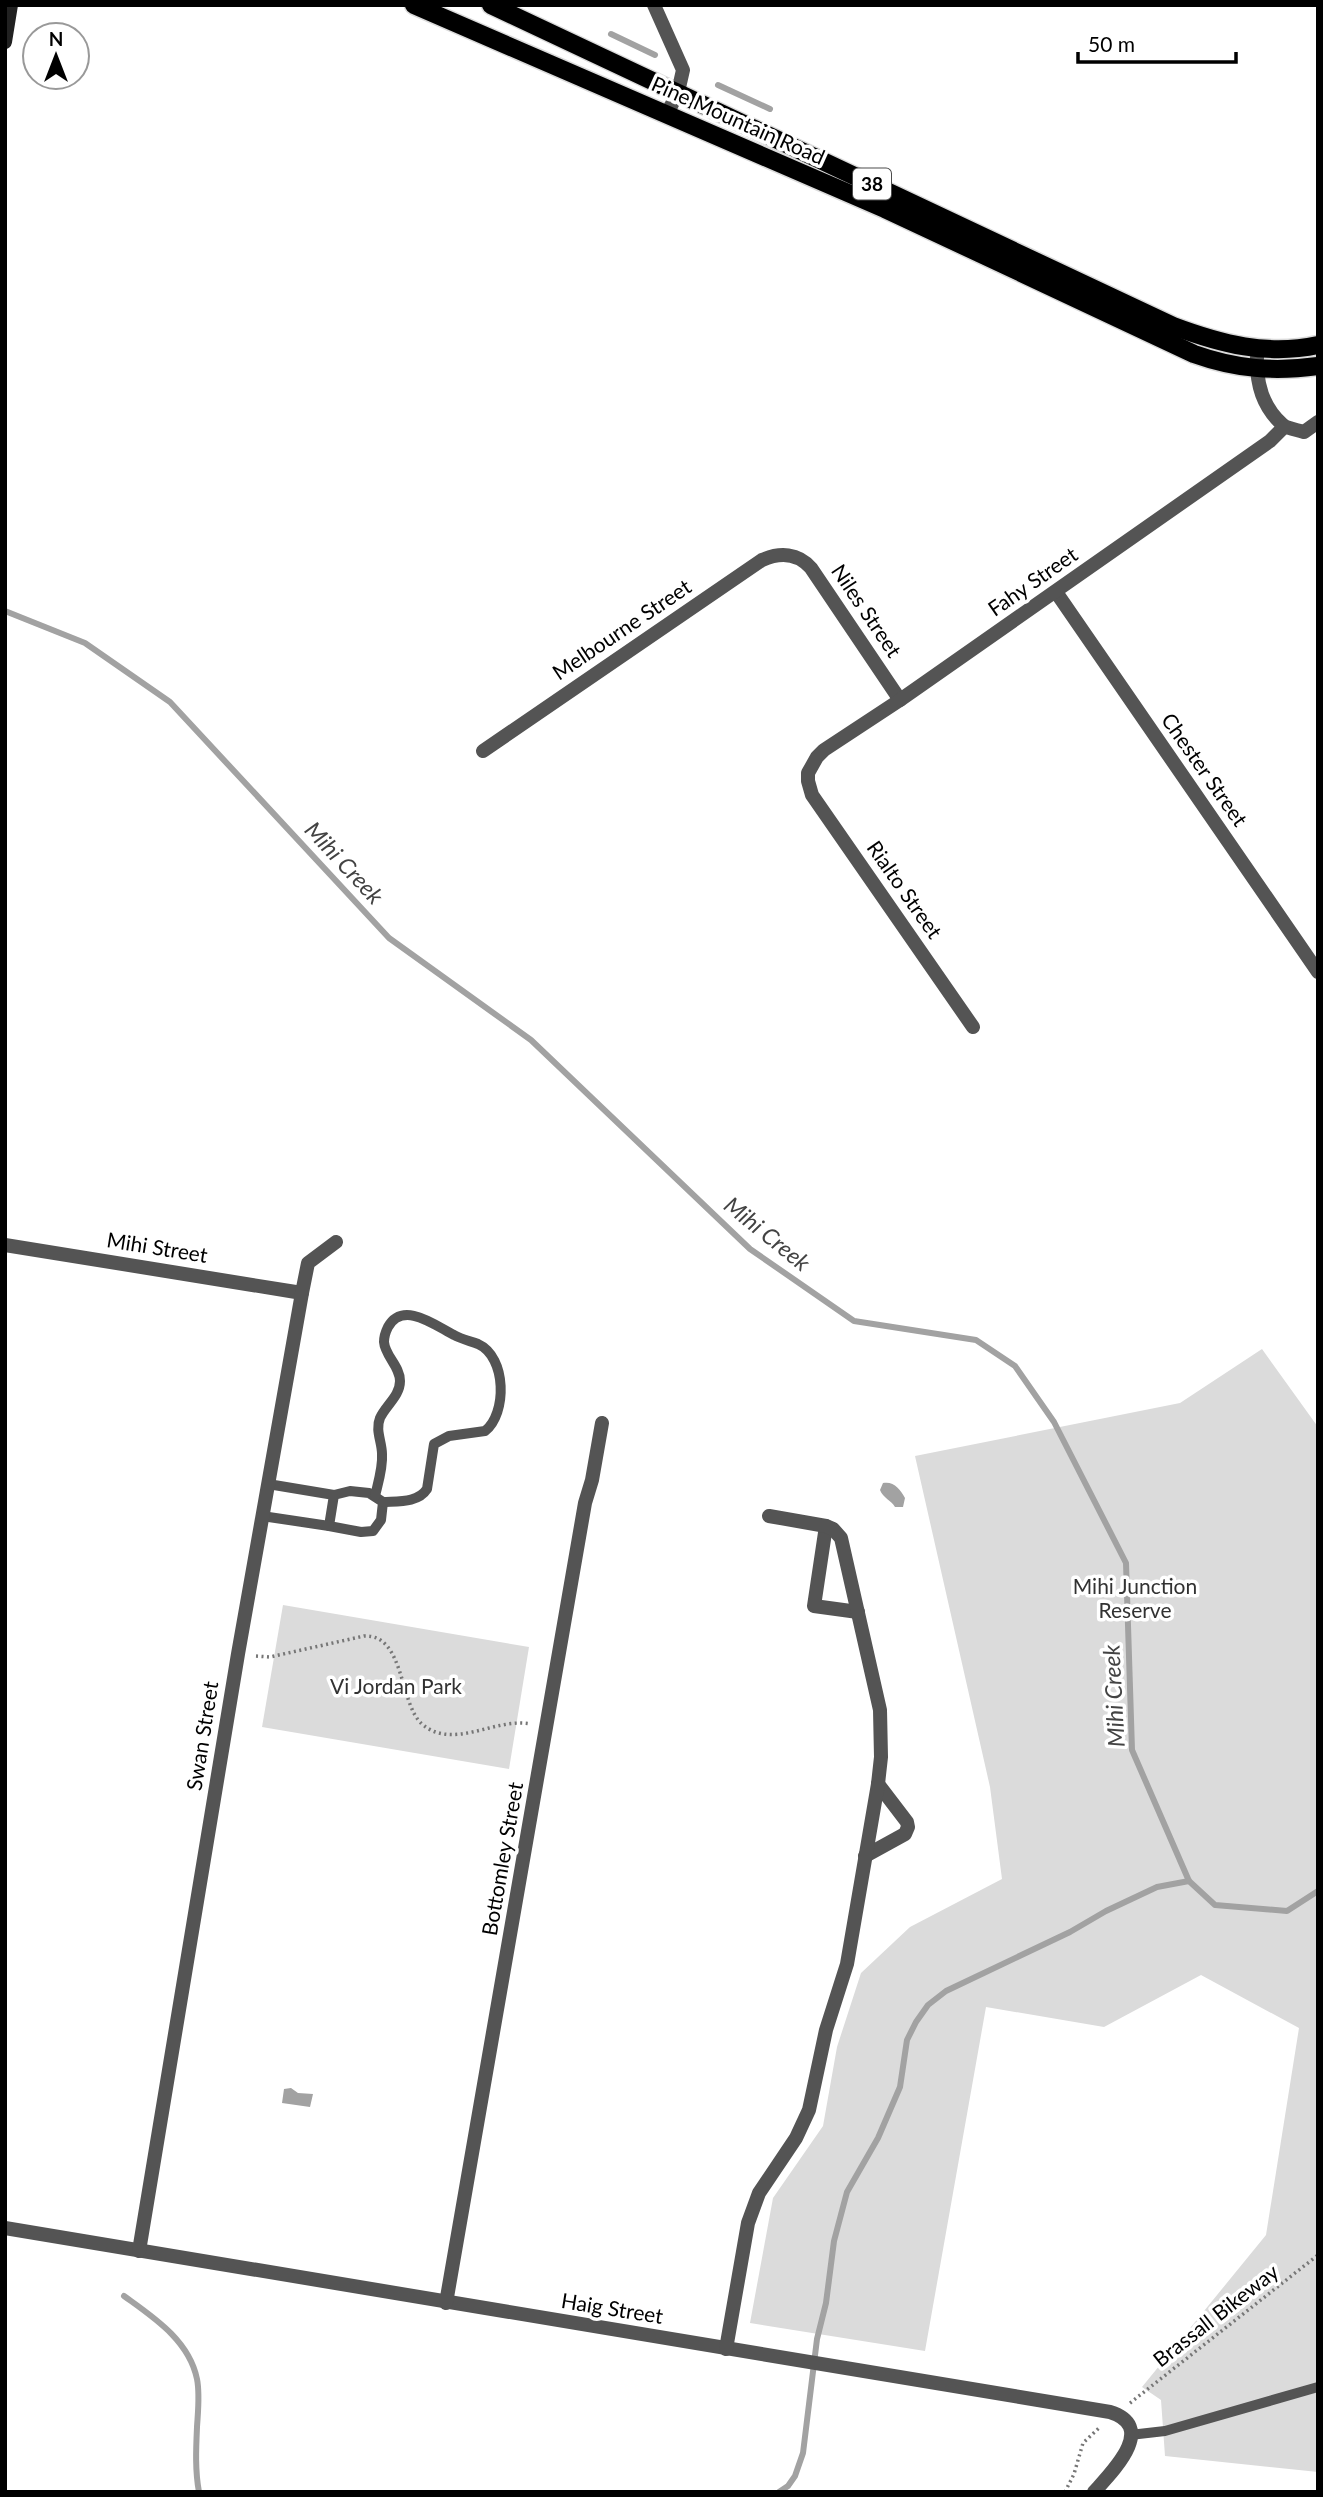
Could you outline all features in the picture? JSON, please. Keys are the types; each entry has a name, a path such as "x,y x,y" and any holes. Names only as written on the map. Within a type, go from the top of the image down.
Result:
{"main road":[{"path":"5,42 11,5"},
{"name":"Pine Mountain Road","path":"414,5 885,209 1167,343 1216,362 1256,369 1318,366"},
{"name":"Pine Mountain Road","path":"491,5 1173,326 1219,342 1257,349 1295,350 1317,347"}],"street":[{"path":"654,5 683,70 678,92 667,114"},
{"path":"1257,349 1258,387 1284,427 1304,432 1318,422"},
{"name":"Fahy Street","path":"808,773 824,750 1056,592 1270,441 1284,427"},
{"name":"Melbourne Street","path":"483,751 762,560 775,555 789,555"},
{"name":"Niles Street","path":"789,555 800,559 811,568 900,700"},
{"name":"Chester Street","path":"1056,592 1318,972"},
{"name":"Rialto Street","path":"808,773 812,795 973,1027"},
{"name":"Swan Street","path":"139,2250 238,1654 302,1293 308,1263 336,1242"},
{"name":"Mihi Street","path":"5,1245 302,1293"},
{"name":"Bottomley Street","path":"446,2303 585,1503 603,1423"},
{"path":"726,2349 752,2208 796,2138 809,2110 826,2030 847,1964 881,1757 880,1710 841,1538 837,1532 826,1526 769,1516"},
{"path":"826,1526 814,1606 858,1612"},
{"path":"866,1856 905,1834 908,1826 877,1784"},
{"name":"Haig Street","path":"5,2228 1110,2412 1125,2420 1130,2435"},
{"path":"1094,2492 1124,2456 1130,2435"}],"lane":[{"path":"262,1516 361,1532 373,1531 381,1520 384,1507 379,1499 383,1454 378,1426 384,1411 397,1393 400,1380 397,1367 384,1343 391,1322 400,1316 414,1315 494,1354 499,1365 500,1378 497,1417 485,1431 449,1436 435,1444 427,1489 417,1498 379,1499 350,1491 334,1495 268,1484"},
{"path":"329,1526 334,1495"},
{"path":"1130,2435 1165,2431 1318,2387"}],"path":[{"path":"238,1654 270,1657 374,1635 384,1641 392,1655 419,1722 433,1733 454,1735 520,1722 547,1728"},
{"name":"Brassall Bikeway","path":"1133,2400 1318,2255"},
{"path":"1065,2492 1074,2474 1083,2443 1099,2428"}],"green space":[{"name":"Mihi Junction Reserve","path":"1262,1349 1318,1427 1318,2472 1165,2456 1161,2400 1142,2387 1266,2235 1299,2028 1201,1975 1104,2027 986,2007 925,2351 750,2323 773,2198 823,2126 837,2047 861,1973 910,1927 1002,1879 990,1787 915,1456 1180,1403"},
{"name":"Vi Jordan Park","path":"283,1605 529,1647 509,1769 262,1727"}],"shaded area":[{"path":"883,1483 893,1484 899,1489 905,1498 903,1507 895,1507 883,1495 880,1490"},
{"path":"291,2088 298,2093 313,2094 310,2107 282,2103 284,2089"}],"waterway":[{"path":"611,34 655,55"},
{"path":"718,85 770,109"},
{"name":"Mihi Creek","path":"5,611 85,643 170,702 389,938 531,1040 750,1249 854,1321 976,1340 1015,1366 1054,1422 1126,1563 1132,1750 1189,1881 1215,1905 1287,1911 1318,1891"},
{"path":"779,2492 788,2486 795,2476 803,2453 817,2339 826,2303 834,2241 847,2192 878,2138 900,2087 907,2040 916,2022 928,2005 946,1991 1157,1887 1189,1881"},
{"path":"124,2296 168,2331 178,2341 193,2365 198,2391 196,2460 199,2492"}]}
